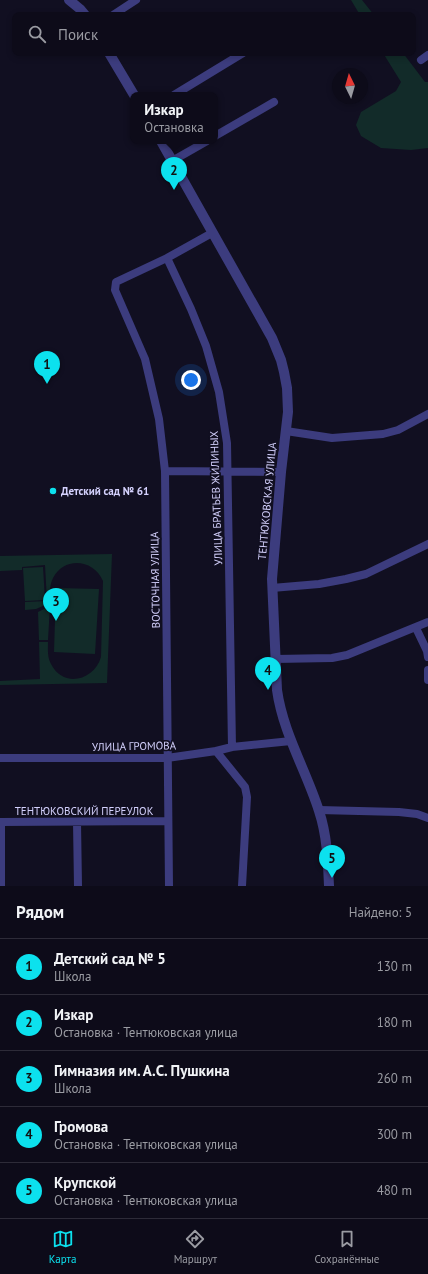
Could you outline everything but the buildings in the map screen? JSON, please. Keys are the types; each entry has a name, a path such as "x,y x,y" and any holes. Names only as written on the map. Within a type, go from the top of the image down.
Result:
{"street":[{"path":"69,0 83,12"},
{"path":"118,12 136,0"},
{"path":"111,56 132,92"},
{"path":"179,92 238,56"},
{"path":"218,134 274,102"},
{"name":"ТЕНТЮКОВСКАЯ УЛИЦА","path":"163,144 272,338 281,360 287,388 288,412 281,472 272,588 277,690 279,704 291,741 319,810 325,836 329,886"},
{"path":"172,161 202,144"},
{"path":"167,258 212,233"},
{"name":"ВОСТОЧНАЯ УЛИЦА","path":"167,258 116,282 115,290 144,359 152,387 159,419 164,470 169,886"},
{"name":"УЛИЦА БРАТЬЕВ ЖИЛИНЫХ","path":"167,258 206,346 219,392 227,443 232,747"},
{"path":"286,431 332,438 384,434 398,430 428,414"},
{"path":"164,470 281,472"},
{"path":"272,588 319,584 366,574 428,544"},
{"path":"275,659 332,658 347,655 428,622"},
{"path":"416,628 427,651 428,657"},
{"path":"428,670 428,680"},
{"name":"УЛИЦА ГРОМОВА","path":"0,758 167,758 232,747 291,741"},
{"path":"216,750 245,788 247,798 242,886"},
{"path":"319,810 399,812 428,817"},
{"name":"ТЕНТЮКОВСКИЙ ПЕРЕУЛОК","path":"1,822 168,821"},
{"path":"1,822 1,886"},
{"path":"77,822 78,886"}],"green space":[{"path":"351,0 362,0 372,12 358,12"},
{"path":"385,56 405,56 425,82 428,82 428,148 411,150 381,148 361,136 356,125 361,112 396,91 401,82"},
{"path":"112,554 107,683 0,685 0,681 40,679 39,642 48,642 48,653 51,664 56,672 63,676 70,679 78,678 92,672 101,657 103,581 93,568 79,563 71,563 58,571 53,578 50,590 50,603 36,609 25,610 25,602 47,601 45,565 22,567 22,570 0,571 0,556"},
{"path":"43,567 45,600 25,601 23,568"},
{"path":"56,588 99,589 95,654 54,652"},
{"path":"50,606 48,640 39,640 38,612"}],"place":[{"name":"Изкар","path":"174,190"},
{"name":"Детский сад № 5","path":"47,384"},
{"name":"Детский сад № 61","path":"53,491"},
{"name":"Гимназия им. А.С. Пушкина","path":"56,621"},
{"name":"Громова","path":"268,690"},
{"name":"Крупской","path":"332,878"}]}
